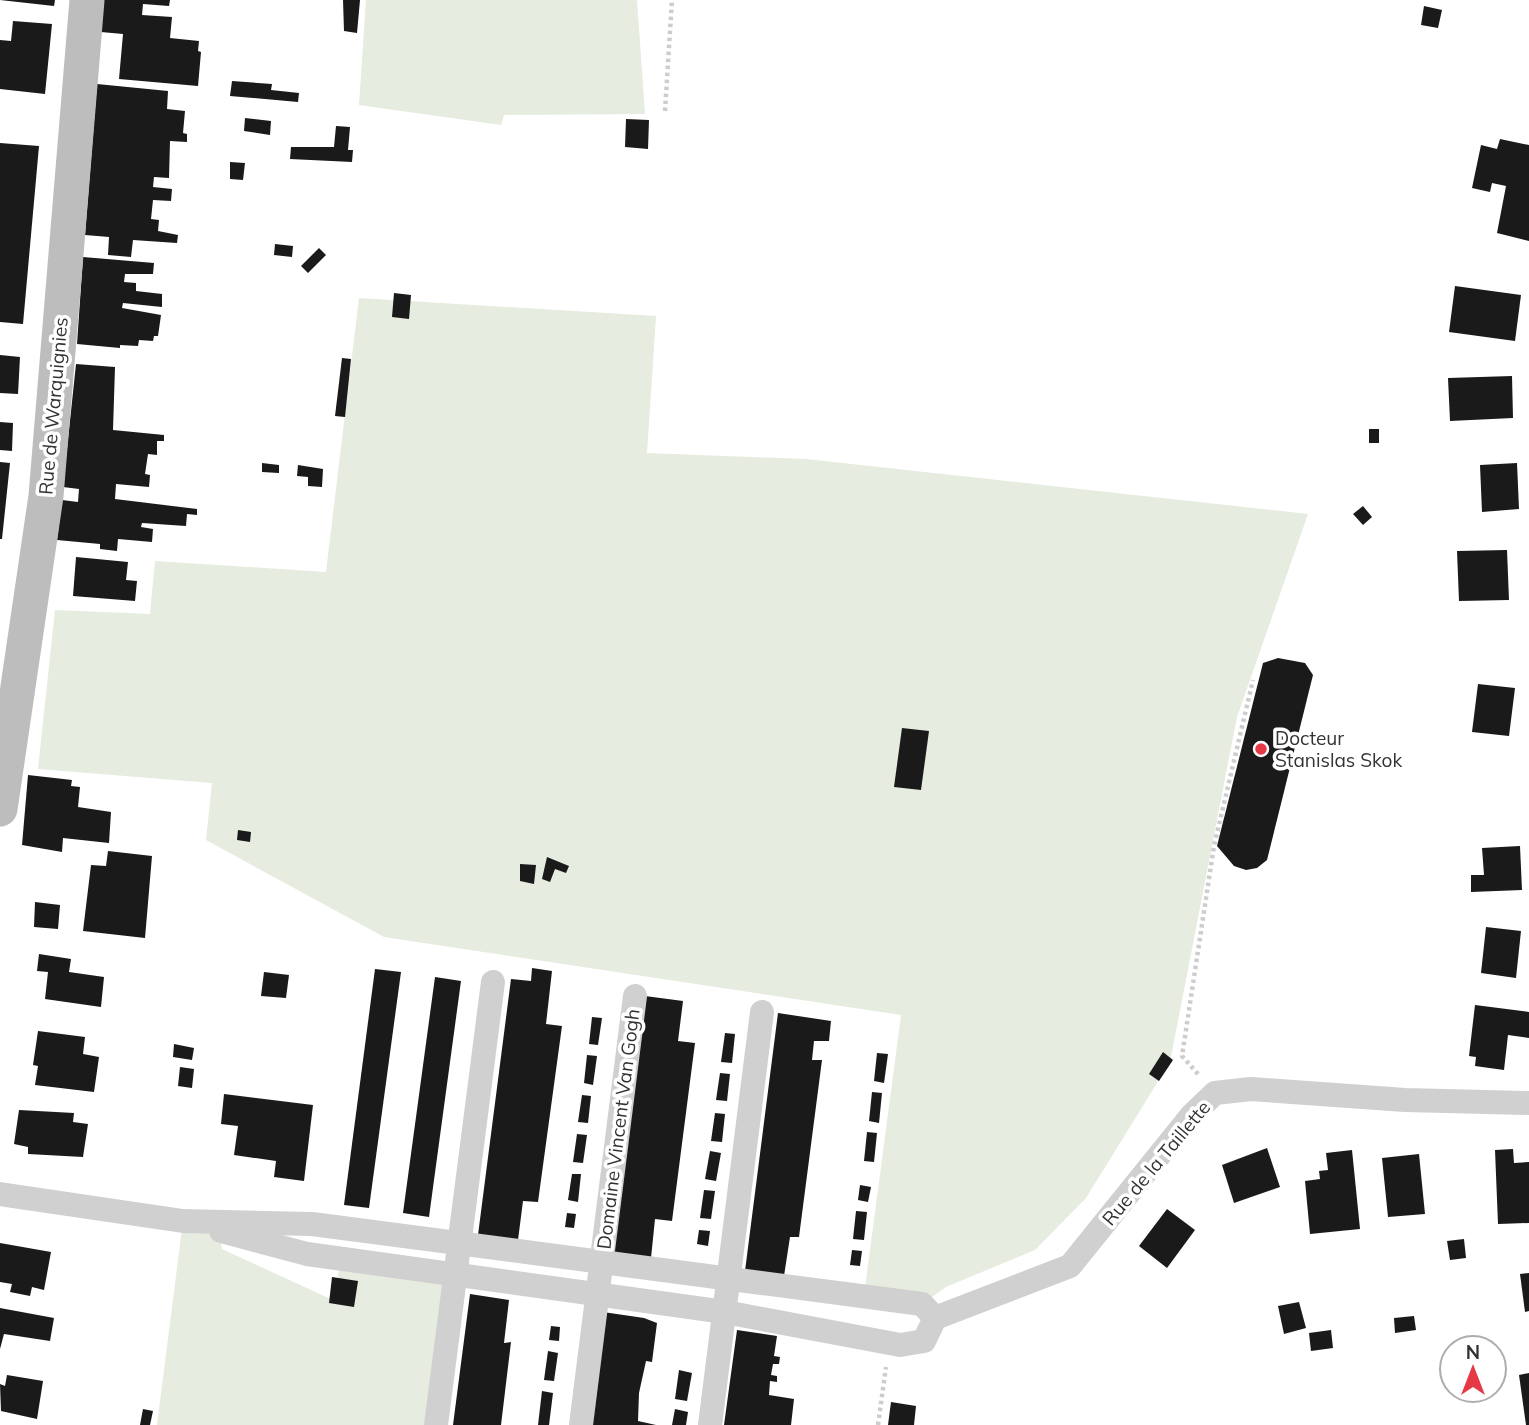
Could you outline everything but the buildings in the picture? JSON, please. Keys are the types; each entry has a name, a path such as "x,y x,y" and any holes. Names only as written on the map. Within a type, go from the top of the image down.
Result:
{"street":[{"name":"Rue de Warquignies","path":"0,809 46,495 87,0"},
{"path":"436,1425 493,982"},
{"name":"Domaine Vincent Van Gogh","path":"581,1425 635,996"},
{"path":"710,1425 762,1013"},
{"name":"Rue de la Taillette","path":"934,1318 1070,1266 1191,1116 1215,1093 1251,1089 1405,1100 1529,1103"},
{"name":"Domaine Vincent Van Gogh","path":"0,1194 183,1221 307,1254 724,1312 895,1343"},
{"name":"Domaine Vincent Van Gogh","path":"183,1221 312,1224 922,1304 934,1318"},
{"path":"883,1299 868,1320 895,1343 924,1341 934,1318"}],"path":[{"path":"665,111 672,0"},
{"path":"1215,1093 1182,1056 1214,846 1253,680"},
{"path":"878,1425 895,1343"}],"shaded area":[{"path":"366,0 637,0 645,114 504,115 501,125 359,105"},
{"path":"359,298 656,316 647,453 806,459 1308,514 1237,717 1170,1062 1086,1198 1035,1250 946,1287 922,1304 864,1296 901,1015 384,937 206,840 212,783 38,769 55,610 150,614 155,561 326,572"},
{"path":"183,1221 219,1231 222,1249 335,1301 340,1259 455,1275 436,1425 157,1425"}],"place":[{"name":"Docteur Stanislas Skok","path":"1261,749"}]}
